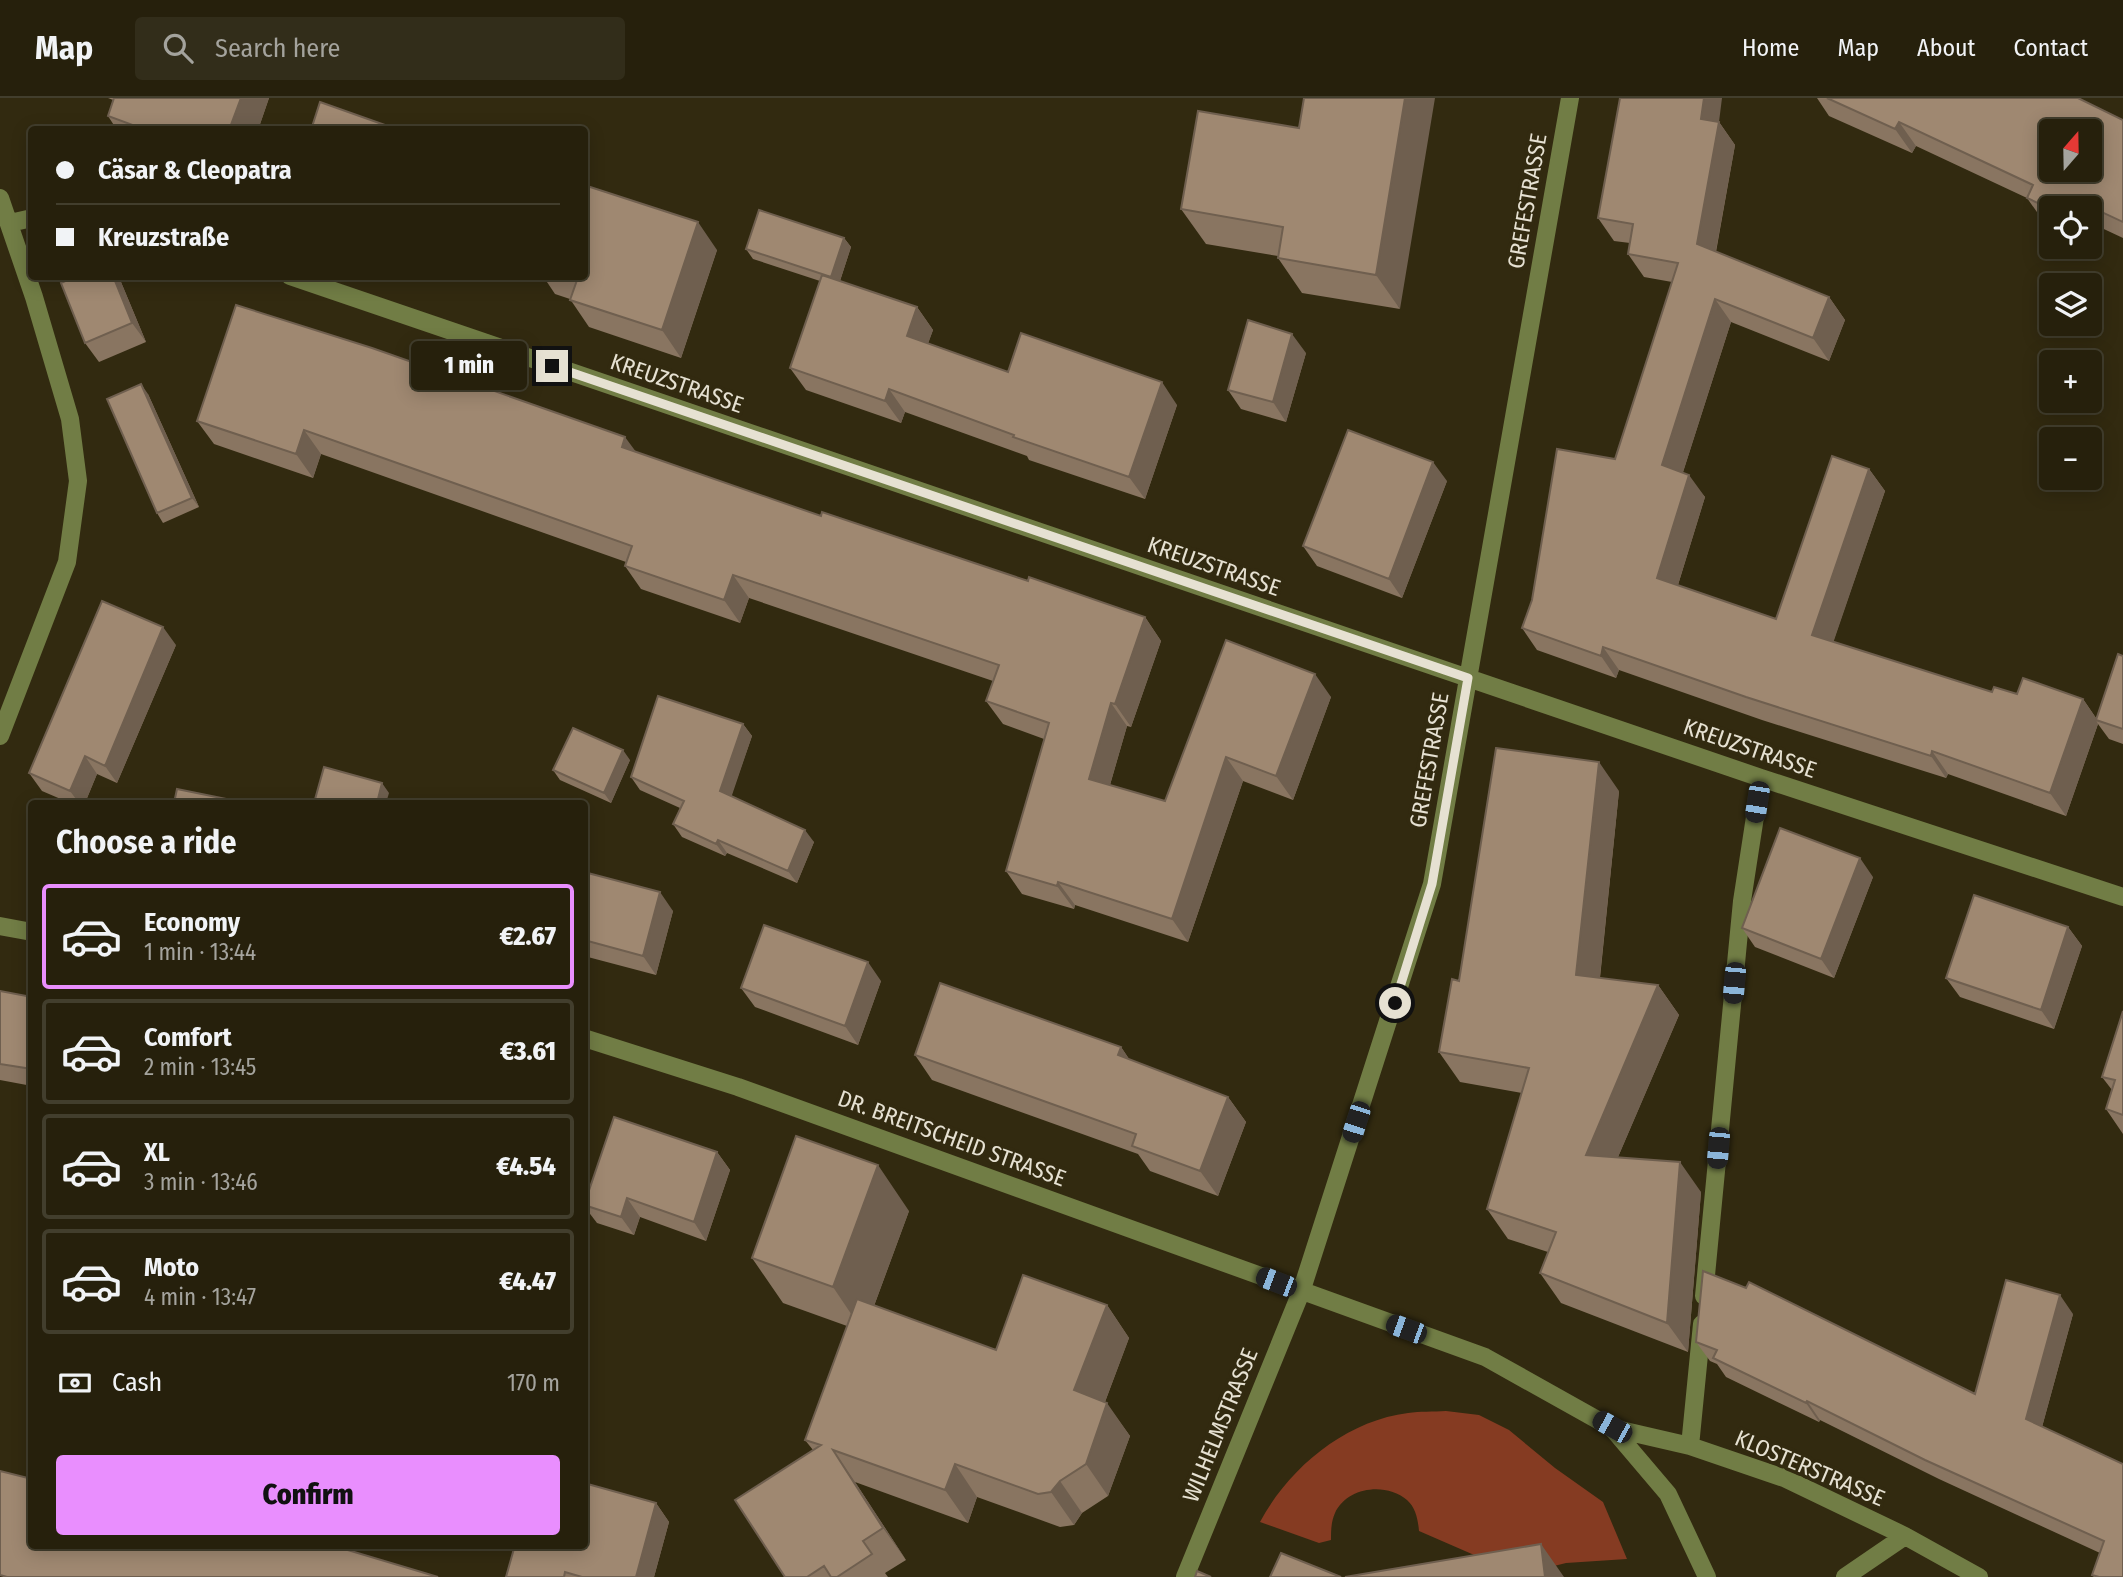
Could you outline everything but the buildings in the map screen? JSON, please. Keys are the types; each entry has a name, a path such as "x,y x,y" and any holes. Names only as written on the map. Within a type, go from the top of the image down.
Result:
{"street":[{"name":"GREFESTRASSE","path":"1301,1292 1432,884 1570,98"},
{"path":"0,198 28,278"},
{"path":"10,223 28,219"},
{"path":"0,736 67,562 78,481 70,419 28,280"},
{"name":"KREUZSTRASSE","path":"302,280 1761,778 2123,897"},
{"path":"1690,1446 1742,901 1761,778"},
{"path":"0,926 28,931"},
{"name":"DR. BREITSCHEID STRASSE","path":"588,1039 738,1087 1485,1357 1612,1427"},
{"name":"WILHELMSTRASSE","path":"1185,1577 1301,1292"},
{"path":"1612,1427 1668,1494 1707,1577"},
{"name":"KLOSTERSTRASSE","path":"1612,1427 1690,1446 1784,1478 1905,1536 1979,1577"},
{"path":"1845,1577 1905,1536"}],"shaded area":[{"path":"1446,1411 1479,1415 1509,1430 1555,1468 1603,1502 1627,1559 1566,1563 1526,1573 1511,1571 1419,1531 1410,1503 1398,1494 1378,1489 1348,1497 1341,1504 1333,1520 1331,1540 1319,1543 1260,1522 1286,1483 1321,1450 1341,1437 1385,1418 1413,1412"}],"route":[{"path":"552,366 1468,678 1432,884 1395,1003"}]}
